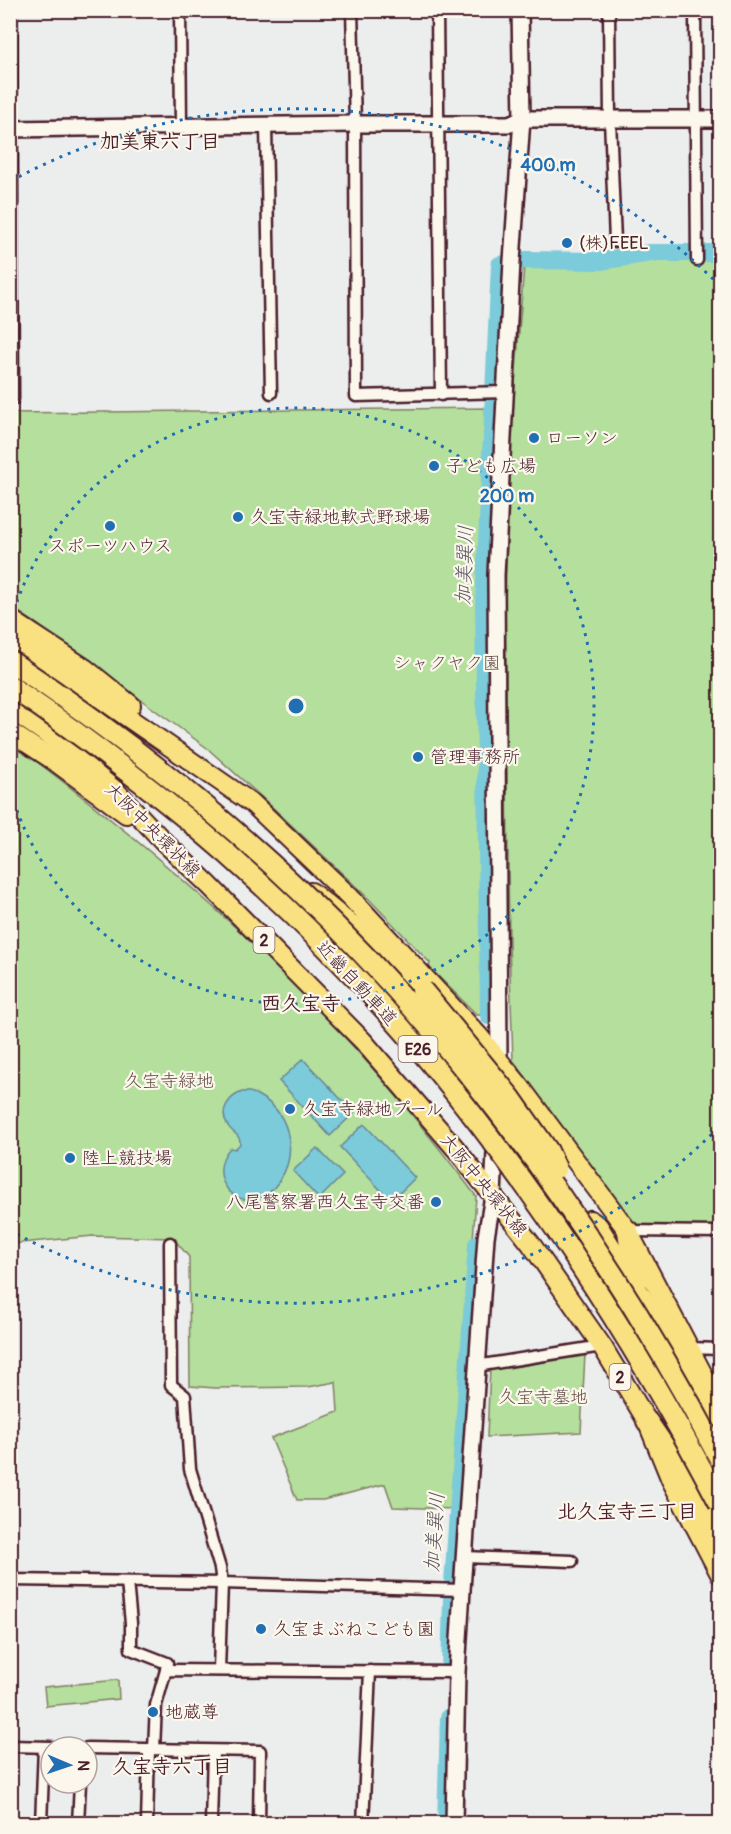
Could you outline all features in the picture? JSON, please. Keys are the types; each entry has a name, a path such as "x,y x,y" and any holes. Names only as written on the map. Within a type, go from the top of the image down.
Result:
{"highway":[{"name":"近畿自動車道","path":"10,661 122,740 243,839 348,938 444,1045 545,1176 627,1296 665,1358 720,1459"},
{"name":"近畿自動車道","path":"10,686 108,756 178,811 229,856 331,954 429,1061 498,1149 567,1246 646,1369 720,1504"},
{"path":"243,839 371,942 422,990 510,1097 548,1150 556,1168 561,1215 554,1243"},
{"path":"573,1236 574,1229 590,1221 597,1227 712,1404"},
{"path":"628,1231 632,1258 712,1404 720,1428"},
{"path":"646,1421 683,1474 720,1546"}],"main road":[{"path":"10,619 86,669 253,804 350,897 478,1035 628,1231 689,1348 712,1404"},
{"path":"10,636 253,804"},
{"name":"大阪中央環状線","path":"10,709 44,732 116,791 363,1041 456,1149 531,1244 602,1346 646,1421 671,1480 720,1574"},
{"name":"2","path":"10,732 53,760 164,842"}],"street":[{"path":"10,399 13,399 11,10"},
{"path":"180,10 181,128"},
{"path":"352,10 355,124 356,396 505,392"},
{"path":"437,10 441,395"},
{"path":"454,1824 453,1672 456,1590 464,1557 486,1236 493,1196 500,1062 496,586 522,119 520,10"},
{"path":"609,10 610,119 615,241"},
{"path":"695,10 697,260"},
{"path":"10,129 510,124 522,119 720,119"},
{"path":"266,126 271,393"},
{"path":"628,1231 720,1232"},
{"path":"170,1243 171,1384 185,1396 190,1469 217,1555 222,1583 219,1670"},
{"path":"476,1366 602,1346"},
{"path":"689,1348 720,1349"},
{"path":"464,1557 572,1561"},
{"path":"10,1580 456,1590"},
{"path":"127,1582 131,1649 167,1663 156,1705 147,1824"},
{"path":"166,1670 453,1672"},
{"path":"363,1824 370,1671"},
{"path":"10,1746 39,1747"},
{"path":"99,1748 260,1751 259,1824"},
{"path":"211,1824 213,1751"},
{"path":"41,1824 43,1795"},
{"path":"78,1824 79,1795"}],"green space":[{"path":"720,256 720,1228 639,1227 634,1224 513,1060 509,943 505,604 509,464 524,265 598,264 650,257"},
{"name":"シャクヤク園","path":"490,408 481,605 482,804 487,1015 477,1015 429,967 430,963 368,898 207,748 11,607 10,413"},
{"name":"久宝寺緑地","path":"11,742 85,798 156,857 260,950 365,1059 476,1196 455,1509 393,1507 385,1484 323,1500 297,1500 271,1438 338,1412 336,1382 308,1387 190,1386 189,1257 173,1238 93,1236 11,1244"},
{"name":"久宝寺墓地","path":"585,1354 581,1432 487,1437 490,1368"},
{"path":"118,1680 119,1699 46,1706 44,1687"}],"water":[{"path":"303,1059 354,1113 330,1136 279,1081"},
{"path":"242,1092 256,1094 273,1106 285,1126 289,1148 285,1171 272,1190 265,1196 251,1200 232,1194 222,1178 221,1168 230,1148 235,1149 240,1144 239,1138 227,1124 224,1114 229,1101"},
{"path":"364,1124 415,1178 391,1201 340,1147"},
{"path":"317,1148 343,1175 319,1199 293,1171"}],"waterway":[{"name":"加美巽川","path":"489,1016 484,606 500,265 524,260 600,261 651,253 720,253"},
{"name":"加美巽川","path":"450,1672 452,1598 477,1244"},
{"name":"加美巽川","path":"446,1824 449,1717"}],"place":[{"name":"(株)FEEL","path":"567,243"},
{"name":"ローソン","path":"534,438"},
{"name":"子ども広場","path":"434,466"},
{"name":"久宝寺緑地軟式野球場","path":"238,517"},
{"name":"スポーツハウス","path":"110,526"},
{"name":"管理事務所","path":"418,757"},
{"name":"久宝寺緑地プール","path":"290,1109"},
{"name":"陸上競技場","path":"70,1158"},
{"name":"八尾警察署西久宝寺交番","path":"436,1202"},
{"name":"久宝まぶねこども園","path":"261,1629"},
{"name":"地蔵尊","path":"153,1712"}],"district":[{"name":"加美東六丁目","path":"160,141"},
{"name":"西久宝寺","path":"301,1003"},
{"name":"北久宝寺三丁目","path":"627,1511"},
{"name":"久宝寺六丁目","path":"172,1766"}]}
